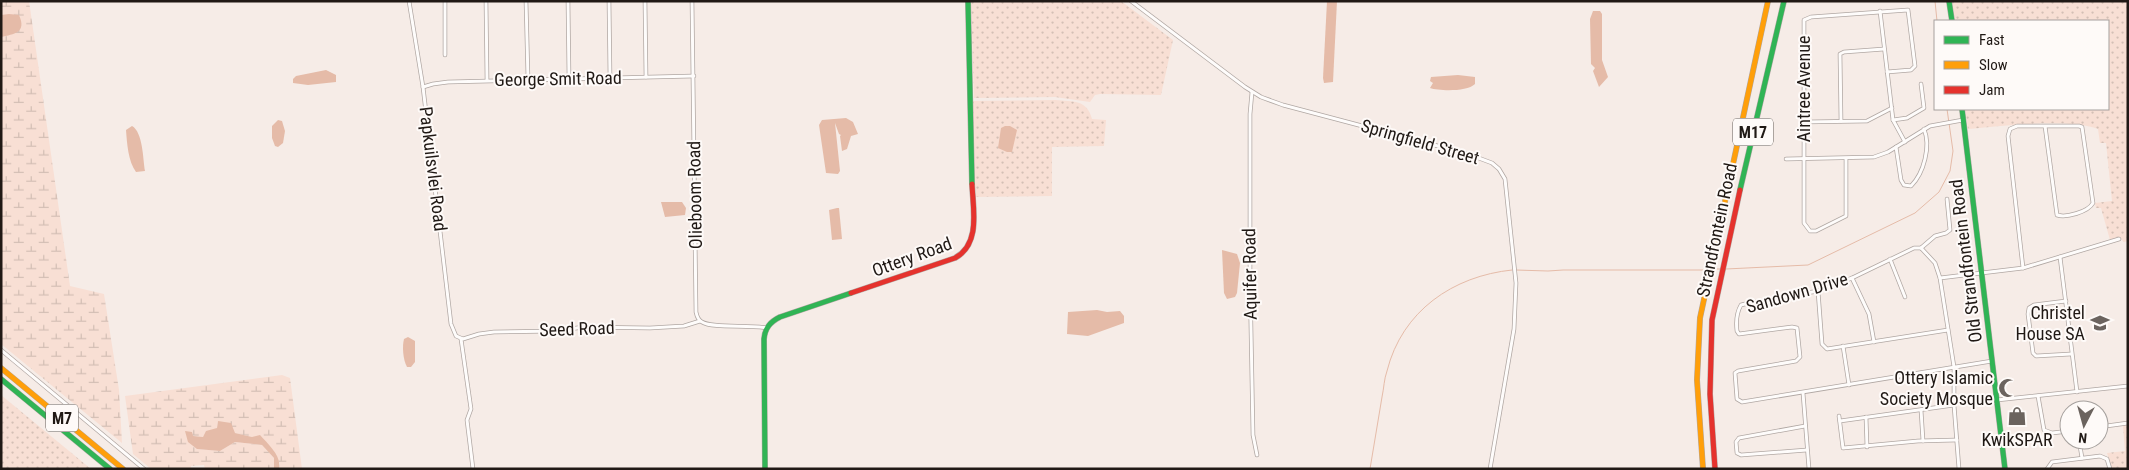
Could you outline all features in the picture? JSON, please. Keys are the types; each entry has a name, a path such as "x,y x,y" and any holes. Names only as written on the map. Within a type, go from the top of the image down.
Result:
{"main road":[{"name":"Ottery Road","path":"766,328 772,321 780,317 955,258 964,253 969,247 972,229 968,1"},
{"name":"Strandfontein Road","path":"1703,469 1698,391 1700,318 1768,1"},
{"name":"Strandfontein Road","path":"1715,469 1710,407 1709,359 1712,320 1765,77 1784,1"},
{"path":"1950,1 1952,20"},
{"name":"Old Strandfontein Road","path":"1962,110 1960,121 2005,469"},
{"path":"765,469 764,340 766,328"},
{"name":"M7","path":"1,368 123,469"},
{"name":"M7","path":"1,379 110,469"}],"street":[{"name":"Papkuilsvlei Road","path":"409,1 423,88 452,324 456,336 461,339"},
{"path":"445,1 446,55"},
{"path":"486,1 488,80"},
{"path":"526,1 528,79"},
{"path":"568,1 569,78"},
{"path":"609,1 610,77"},
{"path":"645,1 646,77"},
{"name":"Olieboom Road","path":"692,1 696,302 697,316 700,321"},
{"name":"Springfield Street","path":"1130,1 1252,92 1283,105 1468,154 1492,163 1499,169 1505,179 1515,275 1516,304 1514,329 1490,469"},
{"path":"1888,72 1911,70 1915,66 1908,10 1880,11 1893,120 1905,142"},
{"name":"Aintree Avenue","path":"1846,159 1846,216 1813,232 1808,230 1804,222 1804,20 1811,17 1880,11"},
{"path":"1841,121 1840,54 1844,52 1884,49"},
{"name":"George Smit Road","path":"423,88 439,82 694,76"},
{"path":"1893,120 1908,118 1924,108 1921,84"},
{"name":"Aquifer Road","path":"1252,92 1250,121 1250,310 1253,435 1257,455"},
{"path":"1804,122 1867,121 1892,108"},
{"path":"1786,159 1874,157 1896,148 1924,129 1943,122 1960,121"},
{"path":"2023,268 2008,132 2014,126 2045,126 2082,127 2092,205 2087,210 2060,217 2056,213 2045,126"},
{"path":"1896,148 1901,180 1904,185 1911,186 1924,164 1927,141 1924,129"},
{"name":"Sandown Drive","path":"1803,393 1739,401 1734,377 1735,373 1796,361 1800,357 1797,328 1740,334 1736,327 1741,305 1818,291 1852,278 1914,248 1921,248 1933,237 1950,230 1947,200"},
{"path":"1940,278 2023,268 2119,239"},
{"path":"1921,248 1935,263 1940,278 1954,367 1954,404 1959,469"},
{"path":"2060,257 2077,392"},
{"path":"1890,260 1905,297"},
{"path":"1852,278 1869,314 1874,342"},
{"path":"1818,291 1822,346 1827,349 1948,330"},
{"path":"2066,301 2034,305 2029,308 2028,314 2033,353 2036,356 2071,354"},
{"path":"700,321 709,324 752,325 766,328"},
{"name":"Seed Road","path":"461,339 494,332 558,331 583,327 650,328 684,326 700,321"},
{"path":"461,339 471,409 467,420 473,469"},
{"path":"1844,346 1849,385"},
{"path":"1,350 144,469"},
{"path":"1809,469 1803,393 1992,362"},
{"path":"1997,400 2128,386"},
{"path":"2038,396 2044,430 2052,433 2059,432"},
{"path":"1840,421 1954,404"},
{"path":"1921,410 1923,441"},
{"path":"1839,416 1843,448 1956,440"},
{"path":"1866,417 1867,447"},
{"path":"2109,426 2128,424"},
{"path":"1805,426 1739,438 1736,440 1736,449 1737,453 1741,455 1807,450"},
{"path":"2081,450 2082,458"},
{"path":"2047,469 2052,462 2103,456 2107,460 2110,469"}],"green space":[{"path":"1,1 29,1 70,286 104,294 119,390 122,443 1,344"},
{"path":"971,1 1121,1 1173,40 1161,95 1100,94 1095,95 1090,102 1055,97 974,98"},
{"path":"1952,1 2128,1 2128,241 2124,242 2119,237 2110,240 2101,208 2096,208 2095,203 2112,201 2106,143 2100,143 2098,129 2052,123 1968,129 1965,110 2109,110 2109,20 1955,20"},
{"path":"1055,100 1078,103 1087,108 1092,119 1106,120 1104,146 1052,147 1052,196 974,197 973,101"},
{"path":"282,375 290,378 302,469 279,469 280,464 273,450 252,437 234,433 218,421 217,428 203,437 193,436 197,449 220,451 235,442 262,445 274,458 274,469 205,469 204,465 191,466 191,469 151,469 133,454 125,396"},
{"path":"1,395 91,469 1,469"},
{"path":"2123,426 2128,426 2128,469 2112,469 2107,453 2125,451"}],"shaded area":[{"path":"1327,1 1337,1 1333,82 1324,83 1323,78"},
{"path":"1593,11 1600,11 1602,14 1602,60 1608,77 1599,87 1593,71 1595,68 1591,64 1590,19"},
{"path":"1,15 19,15 21,21 20,29 18,32 1,37"},
{"path":"326,70 336,75 336,82 308,85 293,83 293,79 296,76"},
{"path":"1458,75 1475,77 1475,84 1460,90 1430,88 1433,83 1430,81 1431,77"},
{"path":"846,118 853,122 858,134 851,136 847,149 842,151 841,135 835,123 840,171 838,174 826,173 819,125 822,120"},
{"path":"278,120 282,121 285,131 283,143 278,147 275,146 272,138 272,126"},
{"path":"132,126 136,129 140,140 145,171 136,172 133,168 127,146 126,130"},
{"path":"1010,126 1017,130 1012,152 998,148 1001,128"},
{"path":"661,202 682,202 686,208 685,215 665,217"},
{"path":"839,208 842,239 832,240 829,210"},
{"path":"1222,250 1237,254 1240,263 1237,293 1235,297 1227,299 1224,293"},
{"path":"1097,310 1107,312 1120,311 1124,316 1124,323 1088,336 1067,334 1068,312"},
{"path":"408,337 415,341 415,362 411,367 407,367 403,353 404,339"},
{"path":"218,421 231,423 235,433 252,437 260,435 276,455 279,469 274,469 274,458 262,445 235,442 220,451 197,449 188,442 185,431 192,432 193,436 203,437 206,431 217,428"}],"waterway":[{"path":"1935,1 1937,20"},
{"path":"1726,269 1808,265 1915,213 1939,192 1950,171 1953,151 1947,110"},
{"path":"1714,269 1722,269"},
{"path":"1370,469 1386,374 1394,350 1405,331 1418,314 1433,300 1450,289 1470,280 1512,270"},
{"path":"1516,270 1710,270"}],"traffic: fast":[{"path":"968,1 972,184"},
{"path":"1740,190 1784,1"},
{"path":"1949,1 1952,20"},
{"path":"1962,110 2005,469"},
{"path":"765,469 764,339 767,329 773,321 780,317 851,293"},
{"path":"1,379 110,469"}],"traffic: slow":[{"path":"1703,469 1697,380 1700,318 1768,1"},
{"path":"1,368 123,469"}],"traffic: jam":[{"path":"851,293 955,258 963,252 969,244 974,225 972,184"},
{"path":"1715,469 1710,394 1712,320 1740,190"}],"place":[{"name":"Christel House SA","path":"2100,323"},
{"name":"Ottery Islamic Society Mosque","path":"2008,388"},
{"name":"KwikSPAR","path":"2017,416"}]}
